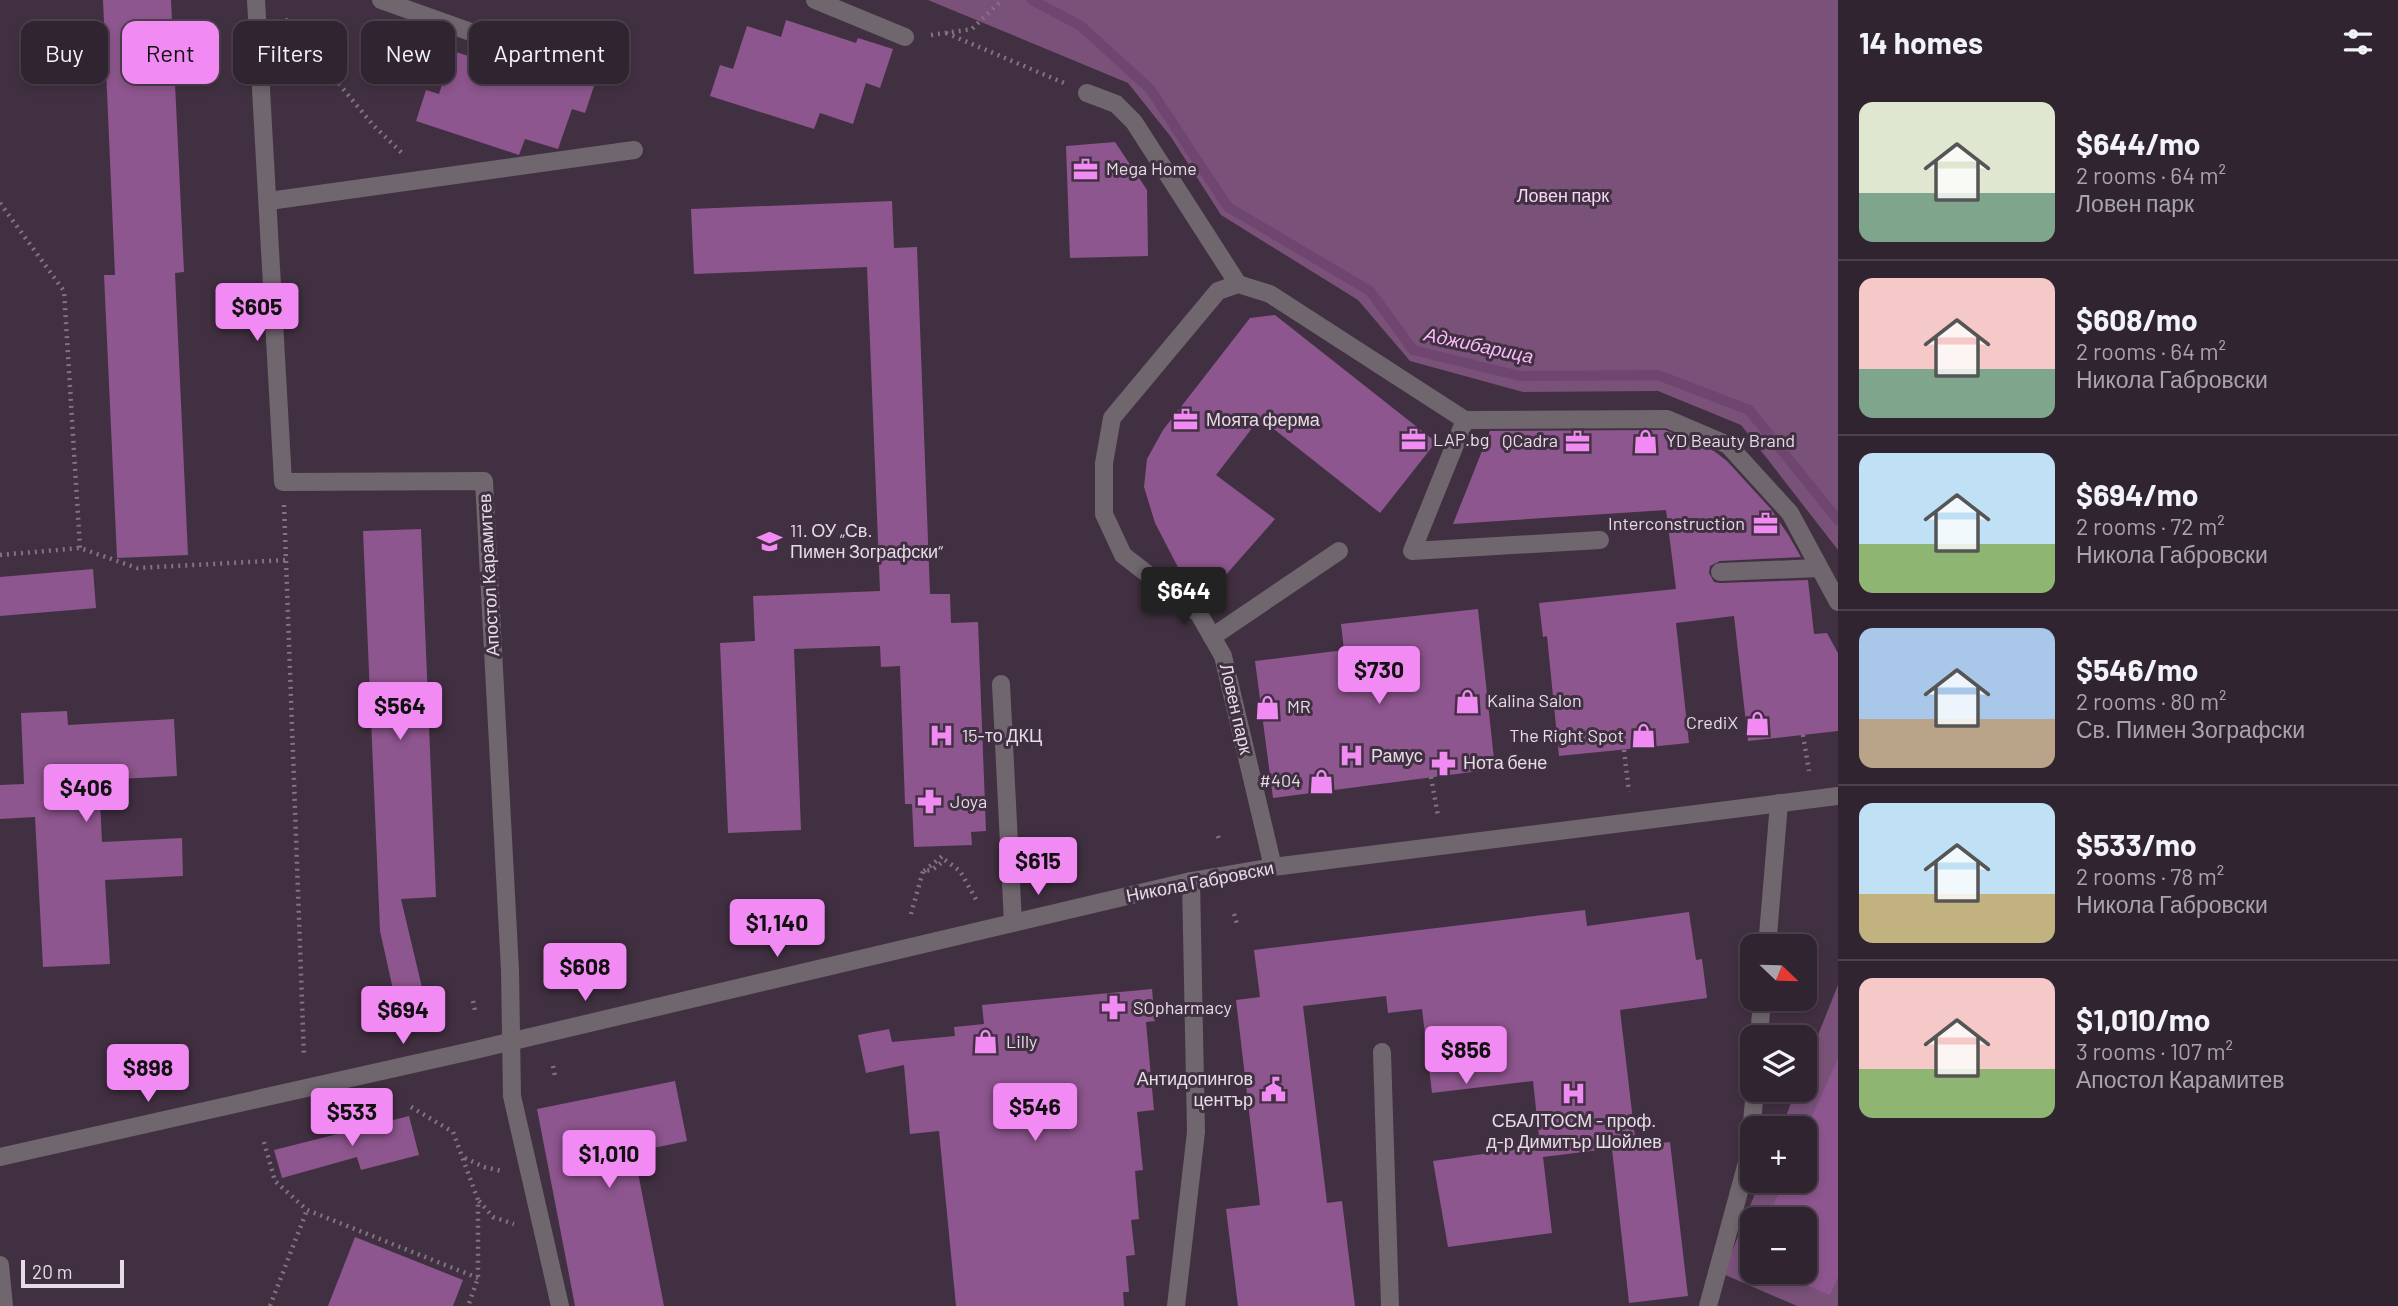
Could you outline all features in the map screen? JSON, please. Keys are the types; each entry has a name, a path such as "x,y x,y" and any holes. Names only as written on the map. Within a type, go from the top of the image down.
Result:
{"street":[{"path":"257,0 283,482"},
{"path":"381,0 468,31"},
{"path":"814,0 905,37"},
{"path":"1087,93 1116,104 1135,122 1238,284 1270,294 1465,420 1667,419 1728,445 1790,513 1838,602"},
{"path":"269,201 634,150"},
{"name":"Ловен парк","path":"1238,284 1218,291 1112,418 1104,463 1104,514 1123,555 1199,614 1223,656 1273,867"},
{"path":"1465,420 1412,551 1600,540"},
{"name":"Апостол Карамитев","path":"283,482 484,481 510,970 512,1096 560,1306"},
{"path":"1212,636 1339,551"},
{"path":"1720,572 1819,568"},
{"path":"1001,684 1013,923"},
{"name":"Никола Габровски","path":"0,1157 510,1042 1191,881 1273,867 1838,796"},
{"path":"1768,934 1779,803"},
{"path":"1176,1306 1196,1132 1191,881"},
{"path":"1382,1052 1391,1306"},
{"path":"1708,1306 1749,1155 1754,1102"},
{"path":"0,1265 4,1306"}],"path":[{"path":"905,37 972,29 1002,0"},
{"path":"277,10 373,125 429,179"},
{"path":"946,33 1087,93"},
{"path":"0,203 64,291 80,548"},
{"path":"283,482 304,1057"},
{"path":"0,555 80,548 137,568 286,561"},
{"path":"1803,735 1809,771"},
{"path":"1624,750 1629,792"},
{"path":"1431,777 1438,816"},
{"path":"945,846 945,857 960,871 978,903"},
{"path":"911,914 923,871 945,857"},
{"path":"1234,914 1237,924"},
{"path":"473,1001 475,1010"},
{"path":"553,1066 555,1076"},
{"path":"411,1107 453,1132 478,1200 478,1278 468,1306"},
{"path":"264,1142 275,1181 307,1210 478,1278"},
{"path":"464,1157 484,1167 505,1171 527,1165"},
{"path":"478,1200 493,1217 519,1226 541,1222"},
{"path":"270,1306 307,1210"}],"green space":[{"name":"Ловен парк","path":"928,0 1838,0 1838,550 1741,425 1658,391 1523,392 1410,361 1358,300 1221,215 1171,137 1128,83"},
{"path":"1838,985 1838,1306 1797,1306 1746,1284 1817,1284 1817,1207 1750,1207 1755,1193 1817,1193 1817,1116 1786,1116 1791,1102 1817,1102 1817,1038"},
{"path":"1740,1231 1740,1281 1723,1274"}],"building":[{"path":"103,0 171,0 172,21 122,21 122,84 175,84 184,272 175,273 188,555 117,558 104,275 115,275 107,84 108,21 104,21"},
{"path":"786,20 856,43 858,38 893,49 880,88 866,83 853,124 820,113 814,129 710,96 720,65 733,69 747,26 781,37"},
{"path":"455,52 469,56 469,84 595,84 585,113 572,109 558,149 525,139 519,155 416,121 426,90 439,94 442,84 455,84"},
{"path":"1115,142 1147,190 1148,256 1070,258 1066,146"},
{"path":"892,201 894,248 917,247 930,594 950,594 951,623 978,622 986,831 971,832 972,845 914,847 912,804 905,804 900,666 881,667 880,646 794,649 801,830 728,833 720,643 755,641 753,596 880,591 867,267 694,274 691,209"},
{"path":"1275,315 1436,442 1380,513 1260,418 1216,475 1275,519 1202,602 1181,573 1155,523 1144,487 1147,459 1163,430 1250,318"},
{"path":"1665,430 1714,451 1727,461 1771,509 1789,536 1801,557 1720,561 1710,566 1709,573 1714,582 1720,583 1808,580 1814,634 1827,633 1838,653 1838,731 1748,741 1734,616 1676,623 1689,743 1559,756 1547,636 1543,637 1539,603 1676,589 1666,510 1453,524 1490,431"},
{"path":"421,529 436,897 401,899 424,996 396,1003 380,931 363,531"},
{"path":"93,569 96,608 0,616 0,577"},
{"path":"1478,609 1495,769 1273,798 1255,661 1344,650 1341,624"},
{"path":"67,711 68,725 174,719 177,776 99,780 102,842 182,838 183,876 105,880 110,964 43,967 35,817 0,819 0,785 24,784 21,713"},
{"path":"1585,910 1587,926 1689,912 1696,960 1702,959 1707,998 1620,1010 1636,1146 1670,1142 1688,1296 1629,1303 1612,1149 1632,1146 1543,1157 1552,1233 1448,1247 1433,1161 1540,1146 1533,1081 1432,1093 1422,1009 1388,1013 1386,996 1303,1006 1327,1203 1342,1201 1355,1306 1238,1306 1226,1209 1260,1205 1236,1000 1260,997 1254,950"},
{"path":"1152,989 1155,1021 1146,1022 1154,1110 1137,1112 1143,1170 1135,1171 1139,1219 1131,1220 1135,1255 1126,1256 1129,1292 1123,1292 1124,1306 956,1306 939,1131 910,1134 904,1065 866,1073 858,1035 889,1029 892,1042 955,1036 954,1027 984,1024 982,1005"},
{"path":"1838,1058 1838,1277 1830,1295 1804,1284 1817,1284 1817,1207 1773,1207 1779,1193 1817,1193 1817,1116 1812,1116"},
{"path":"675,1081 687,1141 634,1152 664,1306 575,1306 537,1109"},
{"path":"409,1116 419,1155 361,1170 357,1157 282,1178 274,1150"},
{"path":"355,1237 463,1280 453,1306 328,1306"}],"waterway":[{"name":"Аджибарица","path":"1032,0 1081,26 1150,89 1228,207 1370,291 1413,350 1520,376 1658,375 1749,410 1838,520"}],"place":[{"name":"Mega Home","path":"1086,169"},
{"name":"Моята ферма","path":"1186,420"},
{"name":"LAP.bg","path":"1413,440"},
{"name":"QCadra","path":"1578,441"},
{"name":"YD Beauty Brand","path":"1646,441"},
{"name":"Interconstruction","path":"1765,524"},
{"name":"11. ОУ „Св. Пимен Зографски“","path":"770,541"},
{"name":"Kalina Salon","path":"1467,701"},
{"name":"MR","path":"1267,707"},
{"name":"CrediX","path":"1758,723"},
{"name":"15-то ДКЦ","path":"942,736"},
{"name":"The Right Spot","path":"1644,736"},
{"name":"Рамус","path":"1351,756"},
{"name":"Нота бене","path":"1443,763"},
{"name":"#404","path":"1321,781"},
{"name":"Joya","path":"930,802"},
{"name":"SOpharmacy","path":"1113,1008"},
{"name":"Lilly","path":"986,1042"},
{"name":"Антидопингов център","path":"1273,1089"},
{"name":"СБАЛТОСМ - проф. д-р Димитър Шойлев","path":"1574,1094"}]}
